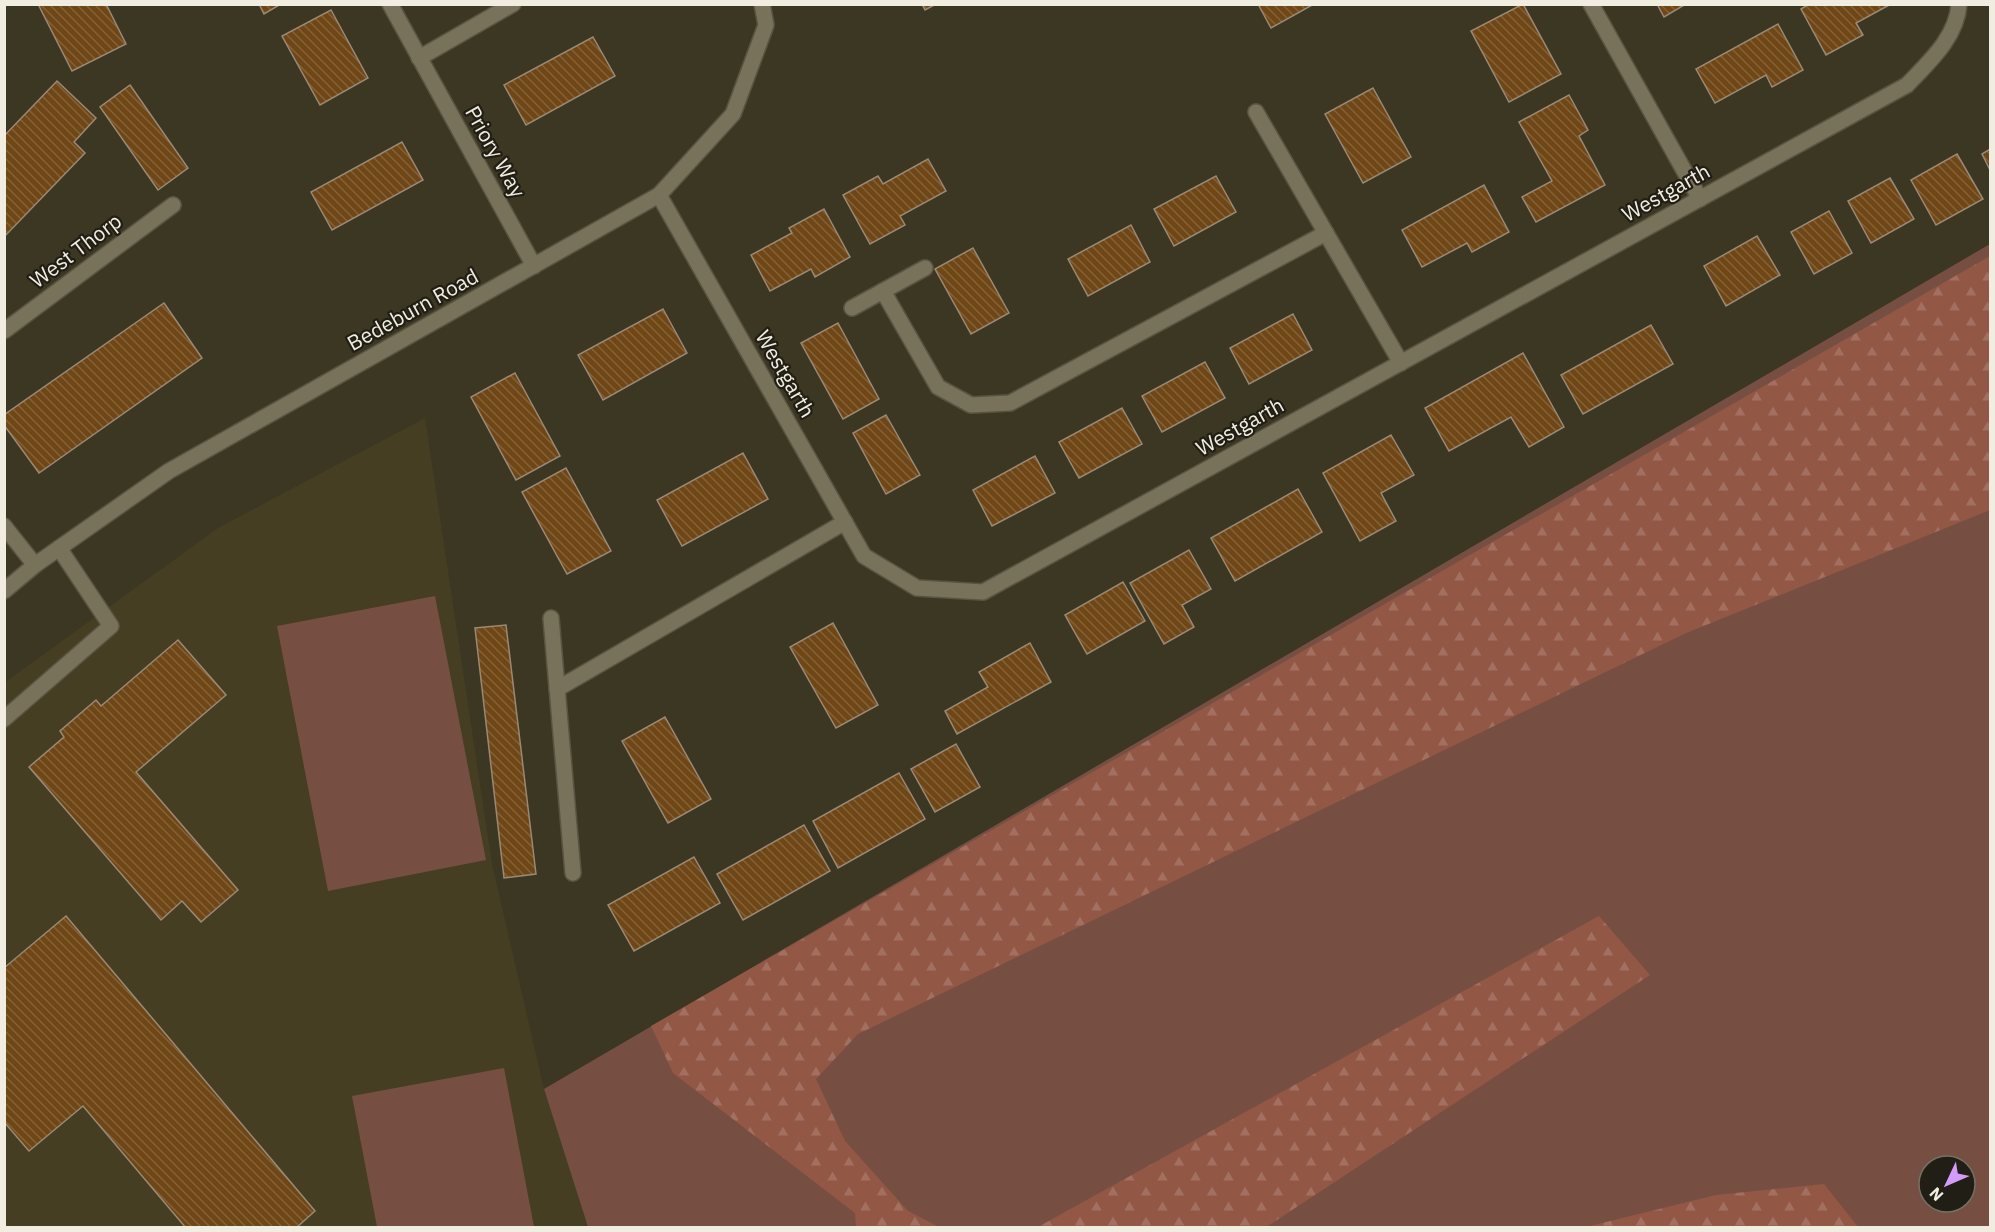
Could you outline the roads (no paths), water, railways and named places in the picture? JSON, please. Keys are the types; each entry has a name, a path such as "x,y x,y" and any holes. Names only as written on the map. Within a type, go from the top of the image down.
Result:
{"street":[{"name":"Priory Way","path":"390,4 534,266"},
{"path":"419,58 513,4"},
{"name":"Bedeburn Road","path":"4,591 59,548 169,471 659,195 734,114 766,25 762,4"},
{"path":"1591,4 1700,199"},
{"name":"Westgarth","path":"659,195 864,556 917,588 983,592 1907,85 1938,53 1958,17 1959,4"},
{"path":"1256,112 1401,363"},
{"name":"West Thorp","path":"4,331 173,205"},
{"path":"883,291 938,387 970,405 1010,403 1326,233"},
{"path":"852,308 925,268"},
{"path":"557,689 845,522"},
{"path":"4,526 35,566"},
{"path":"4,719 111,626 59,548"},
{"path":"551,618 573,873"}]}
